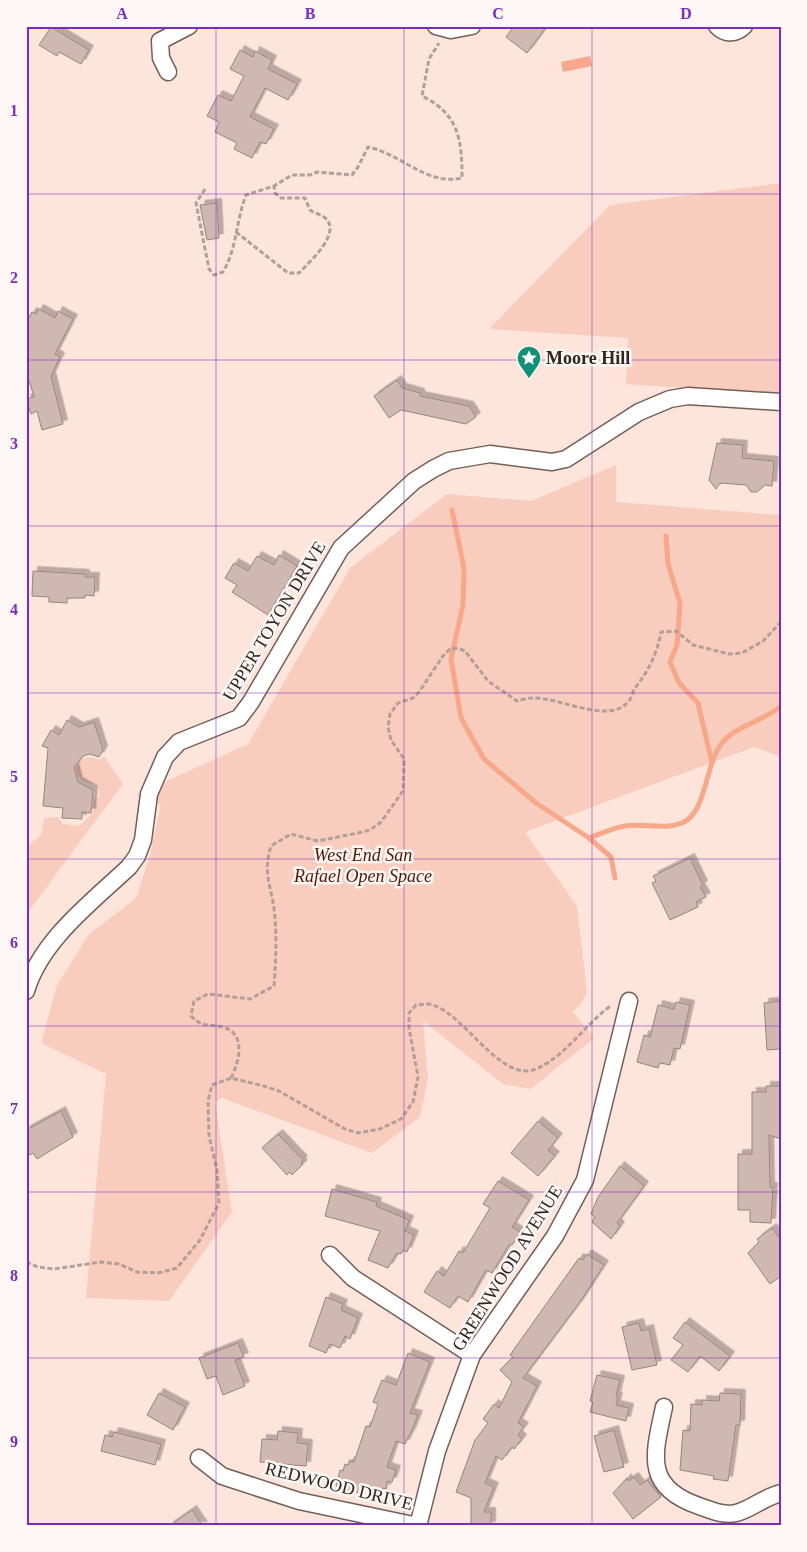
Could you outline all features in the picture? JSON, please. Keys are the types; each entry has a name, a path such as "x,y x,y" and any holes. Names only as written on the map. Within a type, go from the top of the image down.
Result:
{"street":[{"path":"168,72 161,58 160,41 189,26"},
{"path":"444,28 472,26"},
{"path":"717,26 728,32 737,32 744,26"},
{"name":"UPPER TOYON DRIVE","path":"26,991 29,981 66,926 129,867 137,856 143,840 149,794 164,757 179,742 186,738 239,718 252,702 341,548 414,481 449,461 470,456 490,454 552,462 566,458 639,412 670,399 688,396 781,402"},
{"name":"GREENWOOD AVENUE","path":"418,1526 437,1451 472,1355 555,1236 585,1180 629,1001"},
{"path":"330,1255 353,1278 472,1355"},
{"path":"664,1407 654,1451 659,1478 668,1492 683,1501 724,1514 743,1511 761,1500 781,1493"},
{"name":"REDWOOD DRIVE","path":"199,1458 222,1476 299,1501 418,1526"}],"path":[{"path":"205,189 196,203 209,269 214,275 223,272 229,262 246,195 274,186 292,175 317,172 352,175 368,147 382,150 435,179 450,181 462,178 458,129 449,116 436,103 422,96 429,59 444,28"},
{"path":"236,232 288,273 299,273 328,241 330,233 329,223 324,217 310,210 305,198 281,198 275,193 274,186"},
{"path":"231,1078 239,1061 240,1049 235,1035 226,1028 201,1026 191,1016 194,1002 208,994 250,999 274,986 277,949 274,906 268,888 267,859 271,846 291,834 318,842 370,830 381,822 403,791 405,777 404,759 391,740 388,727 390,714 398,703 412,698 419,692 450,649 458,648 465,651 488,681 517,701 532,698 601,711 618,709 629,701 632,692 645,675 658,652 661,632 676,630 693,644 729,654 742,653 763,641 781,622"},
{"path":"26,1262 38,1267 54,1269 101,1262 119,1264 137,1272 158,1274 177,1268 200,1240 219,1203 218,1176 209,1136 209,1091 212,1085 231,1078 279,1091 345,1129 358,1133 380,1130 401,1119 412,1102 418,1077 409,1028 409,1012 416,1005 429,1004 448,1014 510,1066 523,1071 534,1070 552,1060 601,1013 617,1002 629,1001"}],"green space":[{"path":"781,183 781,395 626,384 628,338 489,329 610,205"},
{"name":"West End San Rafael Open Space","path":"616,465 616,502 781,515 781,757 754,747 525,832 577,906 587,992 581,1004 573,1012 594,1038 531,1089 503,1084 423,1021 428,1079 420,1117 372,1153 222,1098 215,1102 232,1212 169,1301 86,1298 106,1074 41,1043 57,985 89,934 136,898 150,855 161,805 136,795 248,744 350,568 447,494 531,501"},
{"path":"104,756 123,784 26,915 26,847 41,835 44,818 58,817 63,824 80,826 93,812 94,800 100,796 97,784 86,782 80,778 77,767 85,758 100,760"}],"shaded area":[{"path":"590,56 592,66 563,72 561,62"}],"building":[{"path":"514,26 547,26 527,53 506,37"},
{"path":"51,27 89,50 81,64 59,52 57,56 39,45"},
{"path":"240,50 253,57 255,51 272,60 268,69 297,84 288,100 265,88 250,117 274,129 266,144 260,142 252,158 234,149 237,143 215,132 219,122 207,116 218,95 231,101 244,76 230,69"},
{"path":"217,203 219,238 207,240 200,205"},
{"path":"39,309 55,318 58,311 73,319 55,354 60,357 51,376 63,424 42,430 37,411 31,414 26,399 34,397 26,370 26,323 32,312 36,314"},
{"path":"397,380 402,388 420,393 420,396 469,406 476,417 466,424 401,410 389,418 374,396"},
{"path":"717,443 743,445 742,458 774,461 772,486 765,485 757,492 751,492 746,485 720,483 716,489 709,480"},
{"path":"279,555 297,566 268,615 232,592 237,585 225,578 234,563 248,571 257,556 274,565"},
{"path":"33,571 85,574 85,577 95,577 94,596 85,595 85,598 67,598 67,603 49,602 49,597 32,596"},
{"path":"67,720 79,727 94,722 103,750 99,757 90,754 83,756 74,767 78,782 93,790 91,813 82,812 82,819 62,818 63,808 43,806 48,748 42,746 51,730 59,735"},
{"path":"690,858 703,885 700,887 706,897 696,902 698,907 670,920 652,883 656,881 653,876"},
{"path":"781,1001 781,1049 767,1050 764,1003"},
{"path":"676,1002 690,1005 680,1049 674,1048 670,1065 660,1063 658,1068 637,1062 644,1035 650,1037 658,1005 674,1009"},
{"path":"766,1086 781,1086 781,1139 769,1135 770,1187 773,1187 771,1223 750,1222 750,1210 738,1210 738,1154 752,1154 752,1092 766,1092"},
{"path":"61,1111 73,1137 37,1159 33,1153 26,1157 26,1130"},
{"path":"538,1121 558,1138 548,1150 555,1156 538,1176 511,1153"},
{"path":"278,1134 303,1160 301,1162 303,1164 292,1175 290,1172 287,1175 262,1148"},
{"path":"620,1166 644,1186 617,1223 620,1226 611,1239 592,1222 595,1217 591,1214 598,1197"},
{"path":"498,1181 529,1200 512,1227 520,1232 513,1244 509,1245 492,1273 486,1270 468,1302 458,1296 450,1308 424,1292 437,1271 444,1276 459,1251 463,1253 490,1208 483,1204"},
{"path":"332,1189 377,1202 376,1206 409,1220 405,1231 414,1235 407,1252 403,1250 401,1254 397,1253 388,1268 368,1260 380,1231 325,1216"},
{"path":"772,1228 781,1240 781,1276 770,1284 748,1253 759,1242 757,1239"},
{"path":"587,1254 604,1265 580,1302 523,1378 537,1386 518,1423 524,1427 518,1435 522,1439 514,1449 512,1447 502,1460 496,1456 485,1483 494,1487 484,1512 491,1512 491,1526 471,1526 471,1498 456,1492 475,1440 488,1423 483,1419 494,1404 499,1408 512,1382 500,1370 513,1357 510,1355 579,1258 583,1260"},
{"path":"326,1297 343,1304 341,1310 358,1318 350,1339 345,1336 340,1348 330,1344 326,1353 309,1346"},
{"path":"685,1322 730,1356 719,1371 700,1356 688,1372 671,1360 683,1345 673,1338"},
{"path":"639,1323 641,1331 649,1329 657,1365 632,1370 622,1327"},
{"path":"238,1343 244,1357 235,1360 245,1386 223,1395 216,1376 207,1379 199,1358"},
{"path":"408,1353 430,1362 410,1413 418,1415 412,1430 405,1444 396,1441 387,1467 396,1470 392,1482 387,1481 386,1489 383,1488 382,1494 364,1489 363,1494 336,1486 340,1470 343,1471 345,1464 348,1465 350,1461 354,1462 366,1426 370,1427 378,1404 373,1402 382,1380 396,1385"},
{"path":"597,1375 620,1380 616,1405 629,1408 626,1421 590,1412 593,1402 590,1401"},
{"path":"159,1393 185,1407 173,1430 147,1415"},
{"path":"720,1393 741,1394 740,1425 736,1425 728,1481 713,1479 714,1476 680,1470 683,1430 690,1431 691,1404 702,1405 702,1400 719,1401"},
{"path":"614,1430 624,1467 604,1472 594,1436"},
{"path":"278,1431 298,1433 297,1443 308,1444 306,1466 260,1462 262,1439 277,1440"},
{"path":"114,1432 161,1444 155,1465 101,1451 105,1435 112,1437"},
{"path":"634,1477 640,1485 647,1480 661,1497 633,1519 613,1493 627,1478 628,1481"},
{"path":"192,1510 203,1526 169,1526"}],"waterway":[{"path":"452,510 464,568 463,605 451,659 461,718 484,759 536,803 589,838 611,857 615,878"},
{"path":"666,536 668,564 680,603 677,645 670,662 679,683 698,703 712,763"},
{"path":"589,838 625,826 668,826 682,823 690,818 701,799 716,752 722,743 735,732 767,716 781,706"}],"place":[{"name":"Moore Hill","path":"529,379"}]}
